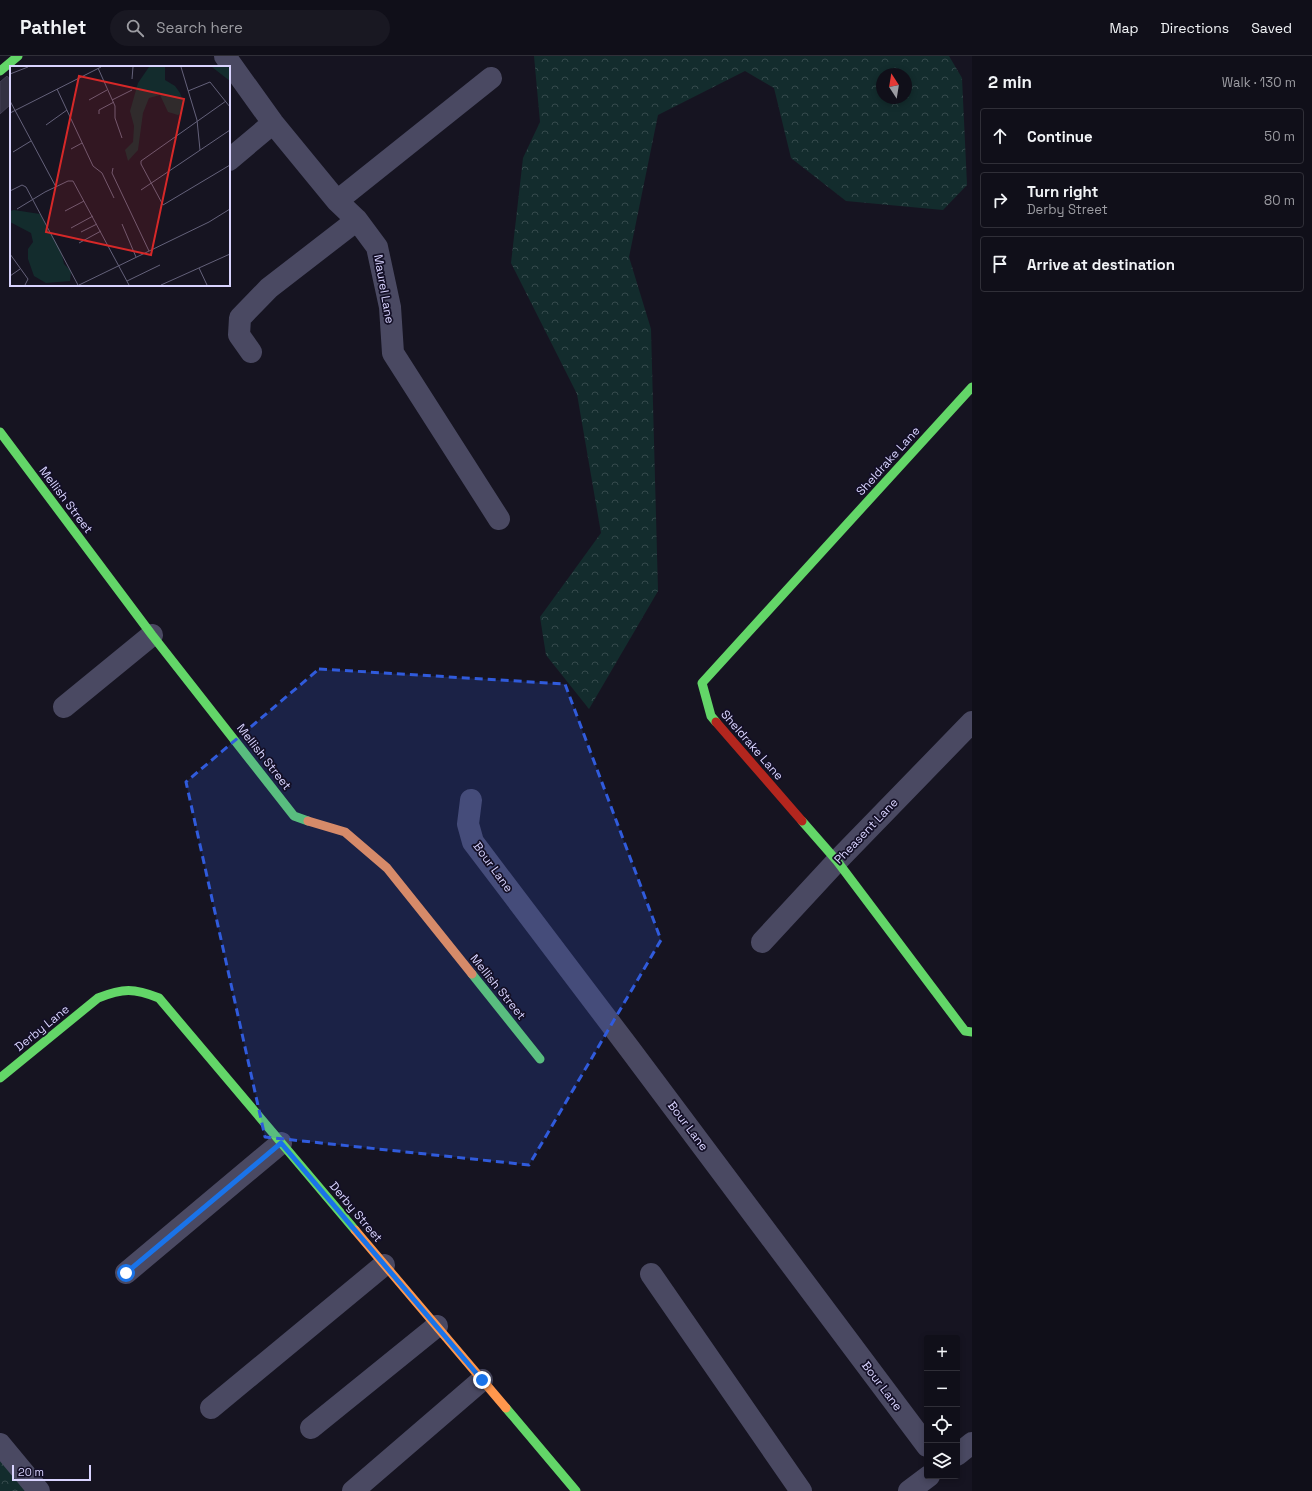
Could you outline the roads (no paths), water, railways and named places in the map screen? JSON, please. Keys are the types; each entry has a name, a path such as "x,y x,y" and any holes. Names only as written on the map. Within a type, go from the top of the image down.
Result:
{"street":[{"path":"0,71 18,56"},
{"name":"Maurel Lane","path":"225,56 273,123 337,201 357,220 377,247 390,307 393,353 499,519"},
{"path":"337,201 491,78"},
{"path":"230,159 273,123"},
{"path":"251,352 239,335 240,318 269,288 357,220"},
{"name":"Sheldrake Lane","path":"972,387 702,683 711,716 837,861 965,1031 972,1032"},
{"name":"Mellish Street","path":"0,432 152,635 269,782 294,816 345,832 387,868 540,1059"},
{"path":"64,708 152,635"},
{"name":"Pheasent Lane","path":"762,942 837,861 972,722"},
{"name":"Bour Lane","path":"471,800 468,824 473,842 925,1443"},
{"name":"Derby Street","path":"98,998 113,991 129,988 159,998 576,1491"},
{"name":"Derby Lane","path":"2,1072 98,998"},
{"path":"126,1273 281,1143"},
{"path":"211,1408 384,1265"},
{"path":"651,1274 801,1491"},
{"path":"311,1428 437,1326"},
{"path":"353,1491 482,1380"},
{"path":"960,1452 972,1443"},
{"path":"0,1444 39,1491"},
{"path":"909,1491 925,1479"}]}
